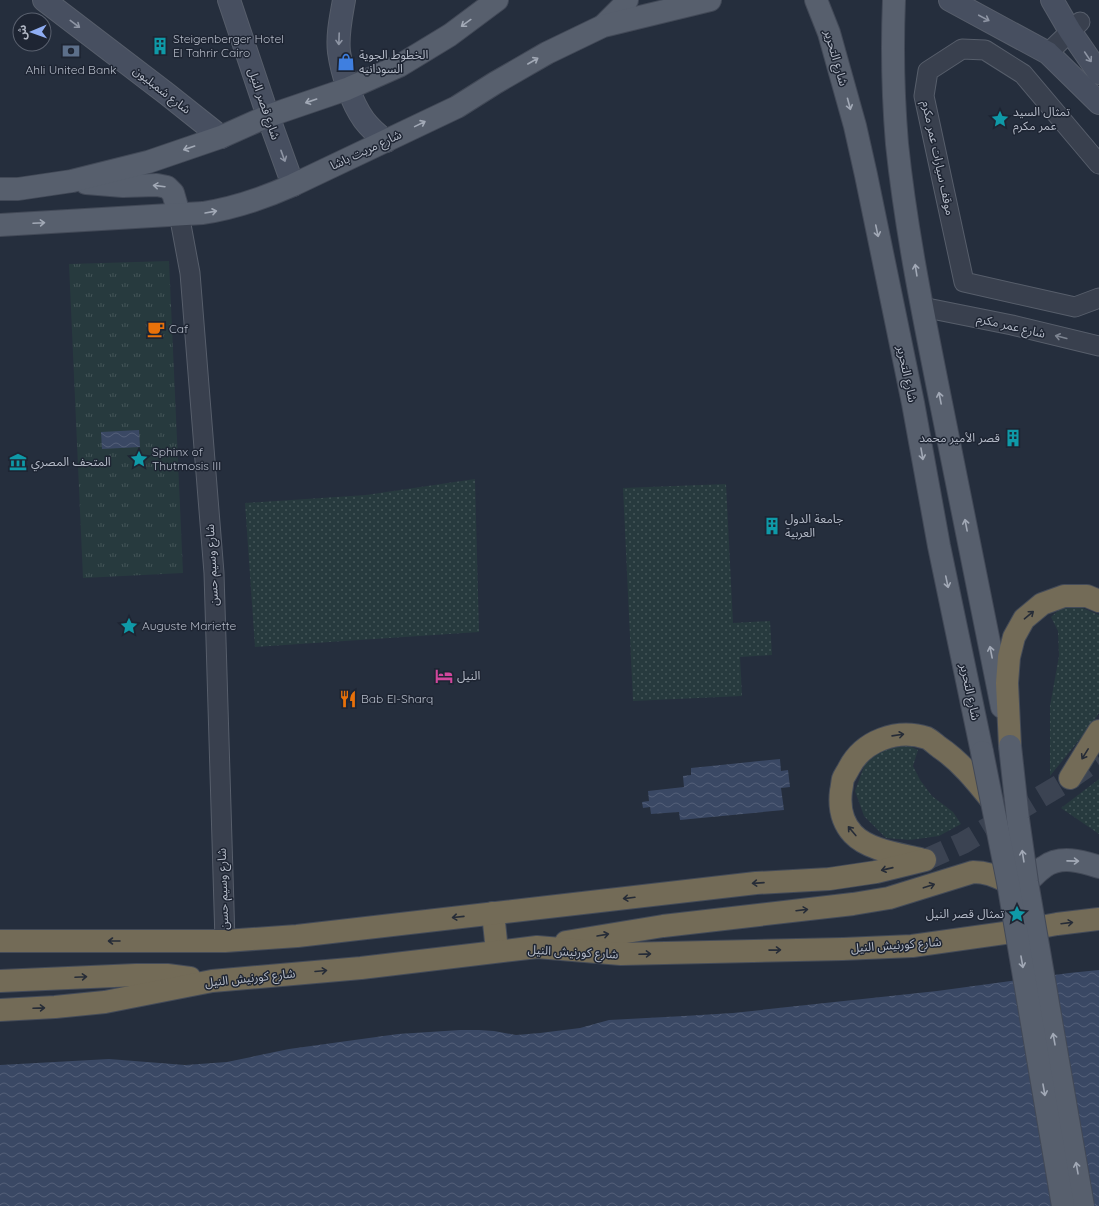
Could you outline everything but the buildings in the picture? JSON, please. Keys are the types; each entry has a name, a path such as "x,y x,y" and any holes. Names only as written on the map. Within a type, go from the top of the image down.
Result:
{"highway":[{"path":"1010,746 1007,683 1009,657 1014,637 1024,619 1042,604 1064,596 1087,596 1099,601"},
{"path":"1070,778 1099,731"},
{"path":"0,941 225,941 297,936 756,883 829,879 876,872 925,860 890,852 865,844 853,834 843,820 840,799 843,779 853,760 868,746 887,737 907,734 928,738 946,751 963,766 992,801"},
{"path":"537,947 663,926 853,904 888,898 973,872 985,872 1018,882"},
{"path":"493,913 497,951"},
{"name":"شارع كورنيش النيل","path":"0,1010 105,1002 212,981 361,968 537,947 621,954 912,946 1099,919"},
{"path":"0,981 136,975 167,975 212,981"}],"main road":[{"path":"0,189 18,189 72,181 148,162 221,137 268,116 347,89 399,66 450,35 497,0"},
{"path":"603,26 627,0"},
{"name":"شارع مريت باشا","path":"0,225 203,213 223,210 251,202 294,185 457,107 547,53 603,26 710,0"},
{"name":"شارع التحرير","path":"816,0 829,33 855,126 913,403 941,554 992,801 1018,882"},
{"path":"894,0 894,92 904,196 922,307 1010,746 1018,819 1018,882 1064,1206"},
{"path":"72,181 105,185 157,185 167,187 174,193 179,214"},
{"path":"1018,882 1045,866 1060,860 1080,861 1099,867"},
{"path":"1018,882 1083,1206"}],"street":[{"name":"شارع شمبليون","path":"44,0 221,137"},
{"name":"شارع قصر النيل","path":"229,0 268,116 294,185"},
{"path":"344,0 340,25 339,51 347,89 364,120 386,141"},
{"path":"950,0 1048,53 1099,103"},
{"path":"1052,0 1075,26 1099,73"},
{"path":"1048,53 1075,26"},
{"name":"موقف سيارات عمر مكرم","path":"1099,164 1023,74 985,50 962,49 928,71 924,96 964,282 1075,307 1099,298"},
{"name":"شارع وسيم حسن","path":"179,214 190,273 214,573 225,941"},
{"name":"شارع عمر مكرم","path":"922,307 1012,325 1099,346"}],"green space":[{"path":"169,261 183,573 83,578 69,264"},
{"path":"475,479 479,632 255,647 245,503 366,495"},
{"path":"726,484 733,623 770,621 772,655 740,657 742,696 633,701 623,488"},
{"path":"1061,608 1083,608 1099,615 1099,713 1092,724 1050,776 1050,706 1059,656 1058,631 1051,617"},
{"path":"907,745 918,750 913,766 920,780 932,796 953,812 961,824 939,836 910,840 886,838 864,816 855,791 865,764 885,747"},
{"path":"1099,779 1099,834 1061,808"}],"water":[{"path":"139,430 140,447 102,449 101,432"},
{"path":"780,759 781,771 788,770 790,787 781,788 784,810 680,820 679,812 651,814 650,807 643,808 642,802 649,801 648,791 684,787 683,776 691,775 691,768"},
{"path":"1099,970 1099,1206 0,1206 0,1065 109,1059 185,1065 227,1062 289,1049 398,1034 460,1030 494,1031 516,1035 540,1033 580,1028 609,1020 733,1013 937,991"}],"tunnel":[{"path":"925,860 963,843 1062,784 1099,758"}],"place":[{"name":"Steigenberger Hotel El Tahrir Cairo","path":"160,46"},
{"name":"Ahli United Bank","path":"71,51"},
{"name":"الخطوط الجوية السودانيه","path":"346,62"},
{"name":"تمثال السيد عمر مكرم","path":"1000,119"},
{"name":"Caf","path":"156,329"},
{"name":"قصر الأمير محمد","path":"1013,438"},
{"name":"Sphinx of Thutmosis III","path":"139,459"},
{"name":"المتحف المصري","path":"18,462"},
{"name":"جامعة الدول العربية","path":"772,526"},
{"name":"Auguste Mariette","path":"129,626"},
{"name":"النيل","path":"444,676"},
{"name":"Bab El-Sharq","path":"348,699"},
{"name":"تمثال قصر النيل","path":"1017,914"}]}
